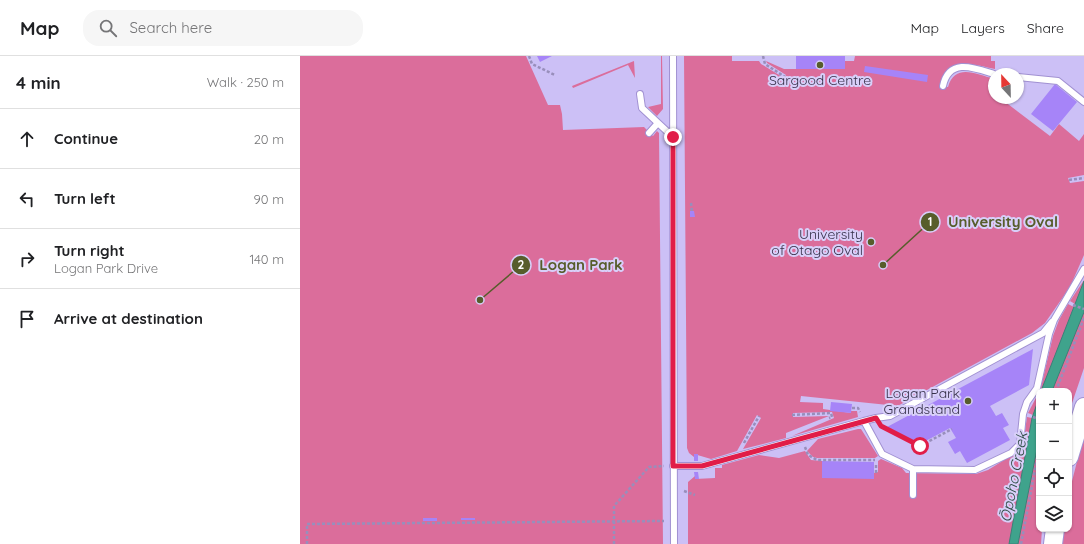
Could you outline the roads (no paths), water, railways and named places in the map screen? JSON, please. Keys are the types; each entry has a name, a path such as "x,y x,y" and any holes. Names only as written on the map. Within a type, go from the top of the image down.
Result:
{"street":[{"path":"1072,447 1084,408"},
{"path":"1053,544 1055,532"}],"lane":[{"path":"673,56 674,544"},
{"path":"943,86 950,72 960,67 965,66 988,72"},
{"path":"1024,78 1058,81 1084,102"},
{"path":"640,94 642,108 673,137"},
{"path":"649,133 658,123"},
{"path":"673,466 702,466 864,421 890,416 1043,333 1054,320 1084,269"},
{"path":"864,421 882,454 913,469 975,470 986,466 1016,449 1020,444 1023,414 1027,402 1037,388 1049,334 1054,320"},
{"path":"913,469 913,495"}],"place":[{"name":"Sargood Centre","path":"820,65"},
{"name":"University of Otago Oval","path":"871,242"},
{"name":"University Oval","path":"883,265"},
{"name":"Logan Park","path":"480,300"},
{"name":"Logan Park Grandstand","path":"968,401"}],"water label":[{"name":"Ōpoho Creek","path":"1014,477"}]}
